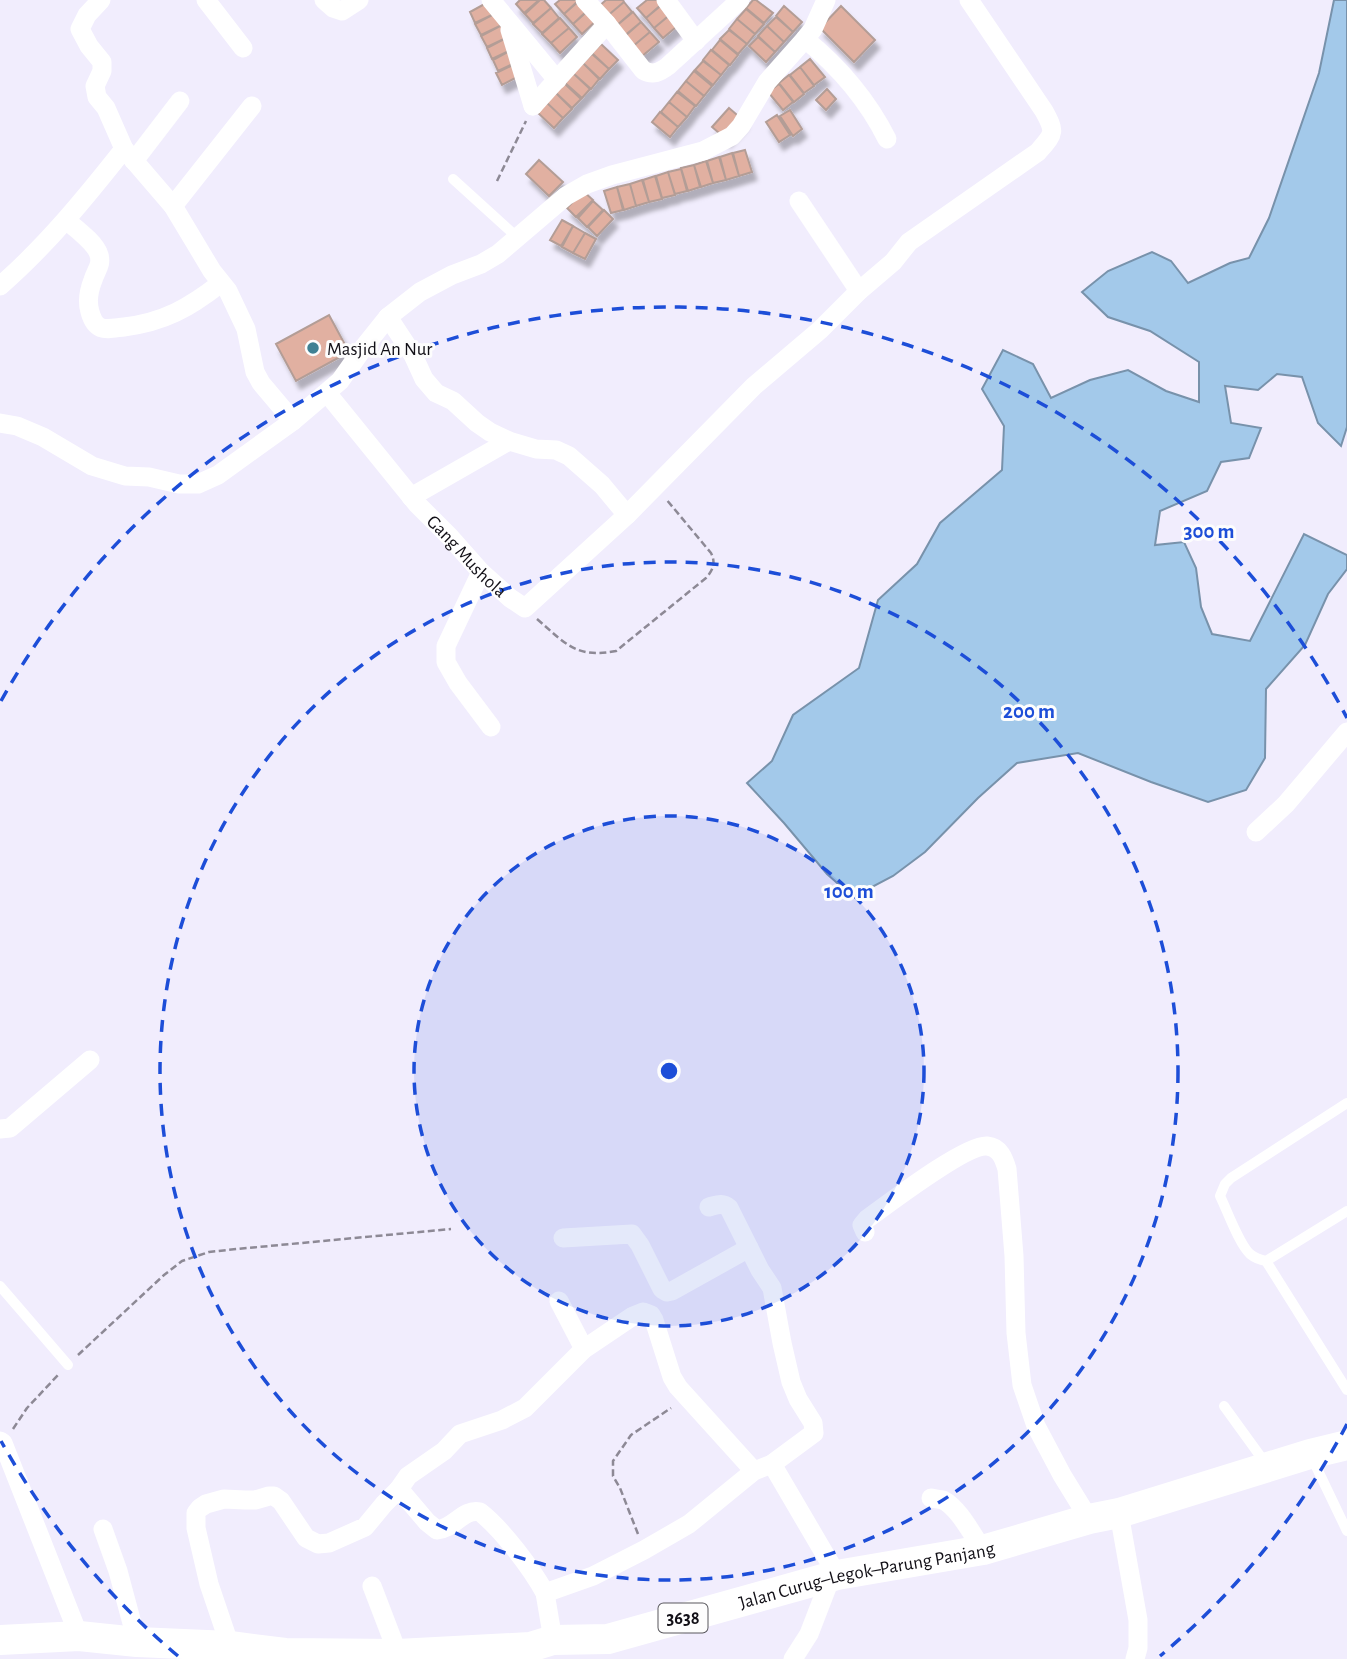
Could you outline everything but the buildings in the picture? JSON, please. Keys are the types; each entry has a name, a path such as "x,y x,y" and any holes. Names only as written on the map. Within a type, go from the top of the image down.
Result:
{"main road":[{"name":"Jalan Curug–Legok–Parung Panjang","path":"0,1640 79,1636 137,1642 230,1646 287,1656 439,1656 530,1647 553,1640 607,1649 834,1576 983,1550 1119,1513 1347,1445"}],"street":[{"path":"101,0 80,29 102,62 102,71 95,86 97,97 106,108 129,155 173,206 212,271 228,291 246,329 255,372 293,421"},
{"path":"206,0 243,48"},
{"path":"324,0 333,8 342,11 359,0"},
{"path":"491,0 557,80"},
{"path":"585,0 649,74 662,71 740,0"},
{"path":"666,0 696,41"},
{"path":"0,423 17,426 43,437 92,466 125,476 198,484 218,475 327,393 340,381 388,317 420,292 498,254 566,196 586,184 703,151 732,136 741,126 766,82 813,29 826,0"},
{"name":"Gang Mushola","path":"327,393 411,497 481,572 525,608 627,515 754,386 820,330 893,262 909,242 1038,152 1051,136 1052,126 1044,111 969,0"},
{"path":"508,20 533,106"},
{"path":"533,106 607,24"},
{"path":"805,39 859,95 887,139"},
{"path":"0,286 30,259 180,100"},
{"path":"173,206 252,106"},
{"path":"799,201 859,291"},
{"path":"66,219 99,252 100,265 93,278 89,309 94,324 100,328 146,324 176,314 221,283"},
{"path":"388,317 413,355 424,379 436,393 453,401 477,423 509,441 537,449 556,450 569,456 602,485 627,515"},
{"path":"411,497 509,441"},
{"path":"481,572 446,646 446,662 491,727"},
{"path":"1256,832 1286,804 1347,732"},
{"path":"0,1129 10,1128 90,1060"},
{"path":"865,1232 862,1226 867,1219 969,1150 988,1146 1003,1157 1007,1169 1014,1256 1016,1332 1022,1385 1036,1426 1089,1519"},
{"path":"545,1593 593,1576 689,1524 814,1433 813,1423 791,1382 772,1288 729,1208 724,1204 709,1207"},
{"path":"563,1238 632,1234 662,1289 667,1292 749,1248"},
{"path":"559,1301 584,1349"},
{"path":"230,1646 209,1584 196,1528 196,1513 200,1508 224,1499 255,1500 274,1496 306,1538 318,1544 329,1543 365,1527 400,1489 408,1476 444,1451 460,1434 502,1420 525,1408 584,1349 643,1312 654,1320 672,1377 678,1387 709,1423 763,1468 834,1576 809,1634 793,1659"},
{"path":"1,1442 79,1636"},
{"path":"400,1489 437,1530 447,1528 472,1511 486,1516 538,1579 545,1593 553,1640"},
{"path":"931,1498 942,1500 951,1506 983,1550"},
{"path":"1119,1513 1138,1620 1138,1648 1135,1659"},
{"path":"103,1529 118,1571 137,1642"},
{"path":"372,1586 398,1654"}],"lane":[{"path":"453,179 518,238"},
{"path":"1347,1103 1231,1178 1220,1196 1244,1246 1250,1254 1266,1261 1347,1390"},
{"path":"1266,1261 1347,1211"},
{"path":"0,1286 68,1365"},
{"path":"1224,1406 1268,1468"},
{"path":"1310,1454 1347,1531"}],"path":[{"path":"497,181 533,106"},
{"path":"525,608 573,649 602,654 616,651 706,579 712,571 714,558 655,486"},
{"path":"1,1442 27,1408 68,1365 182,1261 209,1252 451,1229"},
{"path":"644,1550 613,1476 613,1461 631,1435 688,1396"}],"water":[{"path":"1334,0 1347,0 1347,427 1341,446 1318,423 1302,377 1277,374 1258,390 1225,386 1231,423 1261,428 1249,458 1221,462 1207,491 1160,511 1155,545 1184,542 1196,568 1201,607 1212,634 1250,641 1304,534 1347,555 1347,569 1328,594 1305,645 1266,689 1265,758 1246,790 1208,802 1078,753 1017,763 925,852 893,876 853,897 827,874 747,783 772,761 793,715 859,668 878,600 917,564 940,523 1002,470 1004,426 982,389 1003,350 1033,364 1051,398 1090,380 1128,370 1166,391 1199,402 1199,362 1150,331 1108,317 1082,292 1108,271 1152,252 1171,261 1188,283 1230,263 1249,258 1269,218 1319,73"}],"place":[{"name":"Masjid An Nur","path":"313,348"}]}
